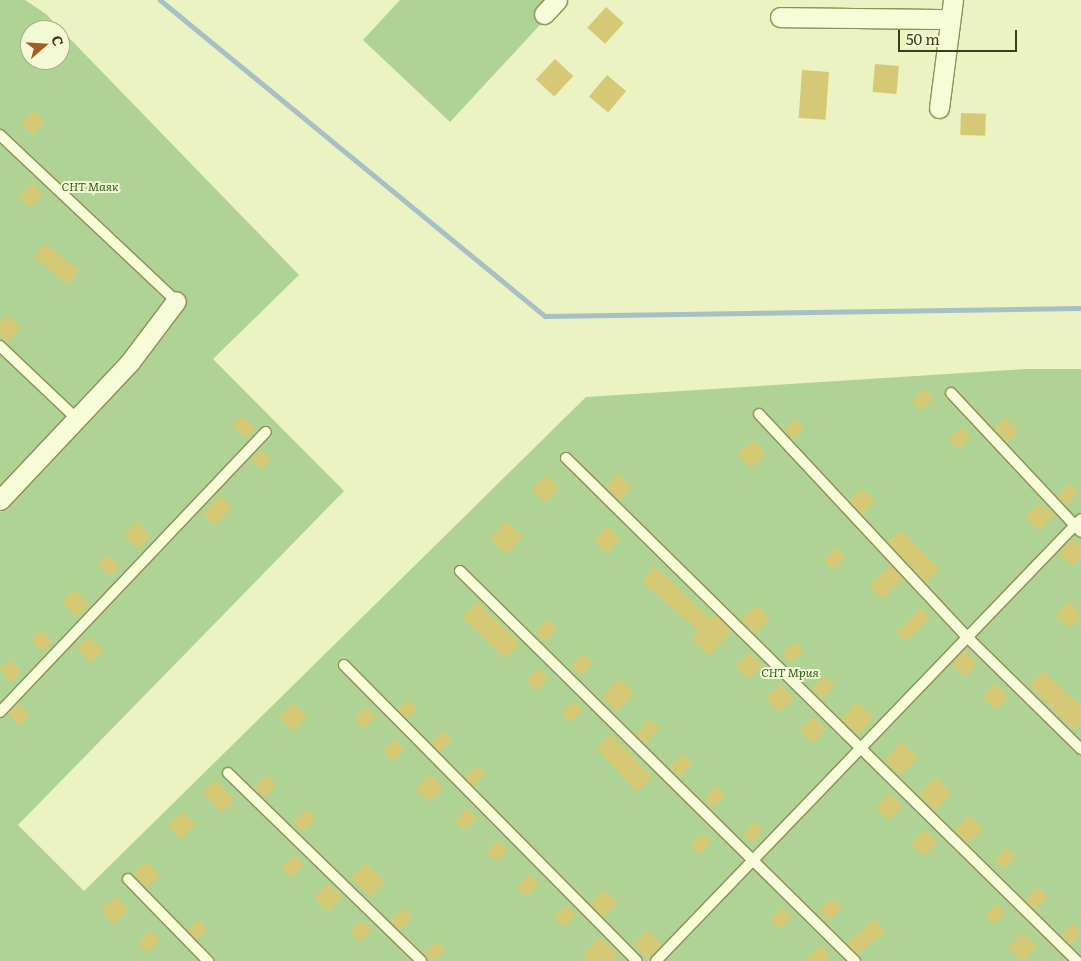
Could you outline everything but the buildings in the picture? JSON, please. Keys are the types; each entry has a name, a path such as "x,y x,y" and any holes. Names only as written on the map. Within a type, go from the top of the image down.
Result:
{"street":[{"path":"544,14 558,0"},
{"path":"939,108 952,0"},
{"path":"780,17 950,19"},
{"path":"0,500 130,362 176,301"}],"lane":[{"path":"0,135 176,301"},
{"path":"0,346 77,419"},
{"path":"656,961 860,749 966,635 1079,525 951,393"},
{"path":"759,414 966,635 1081,749"},
{"path":"0,712 266,432"},
{"path":"566,458 1077,961"},
{"path":"460,571 855,961"},
{"path":"344,665 637,961"},
{"path":"228,772 421,961"},
{"path":"128,879 208,961"}],"green space":[{"name":"СНТ Мрия","path":"0,0 25,0 52,20 20,20 20,70 70,70 70,39 299,275 213,359 344,491 18,825 84,891 586,397 1026,369 1081,369 1081,961 0,961"},
{"path":"400,0 563,0 450,122 363,40"}],"waterway":[{"path":"160,0 545,316 1081,308"}],"park label":[{"name":"СНТ Маяк","path":"90,187"}]}
